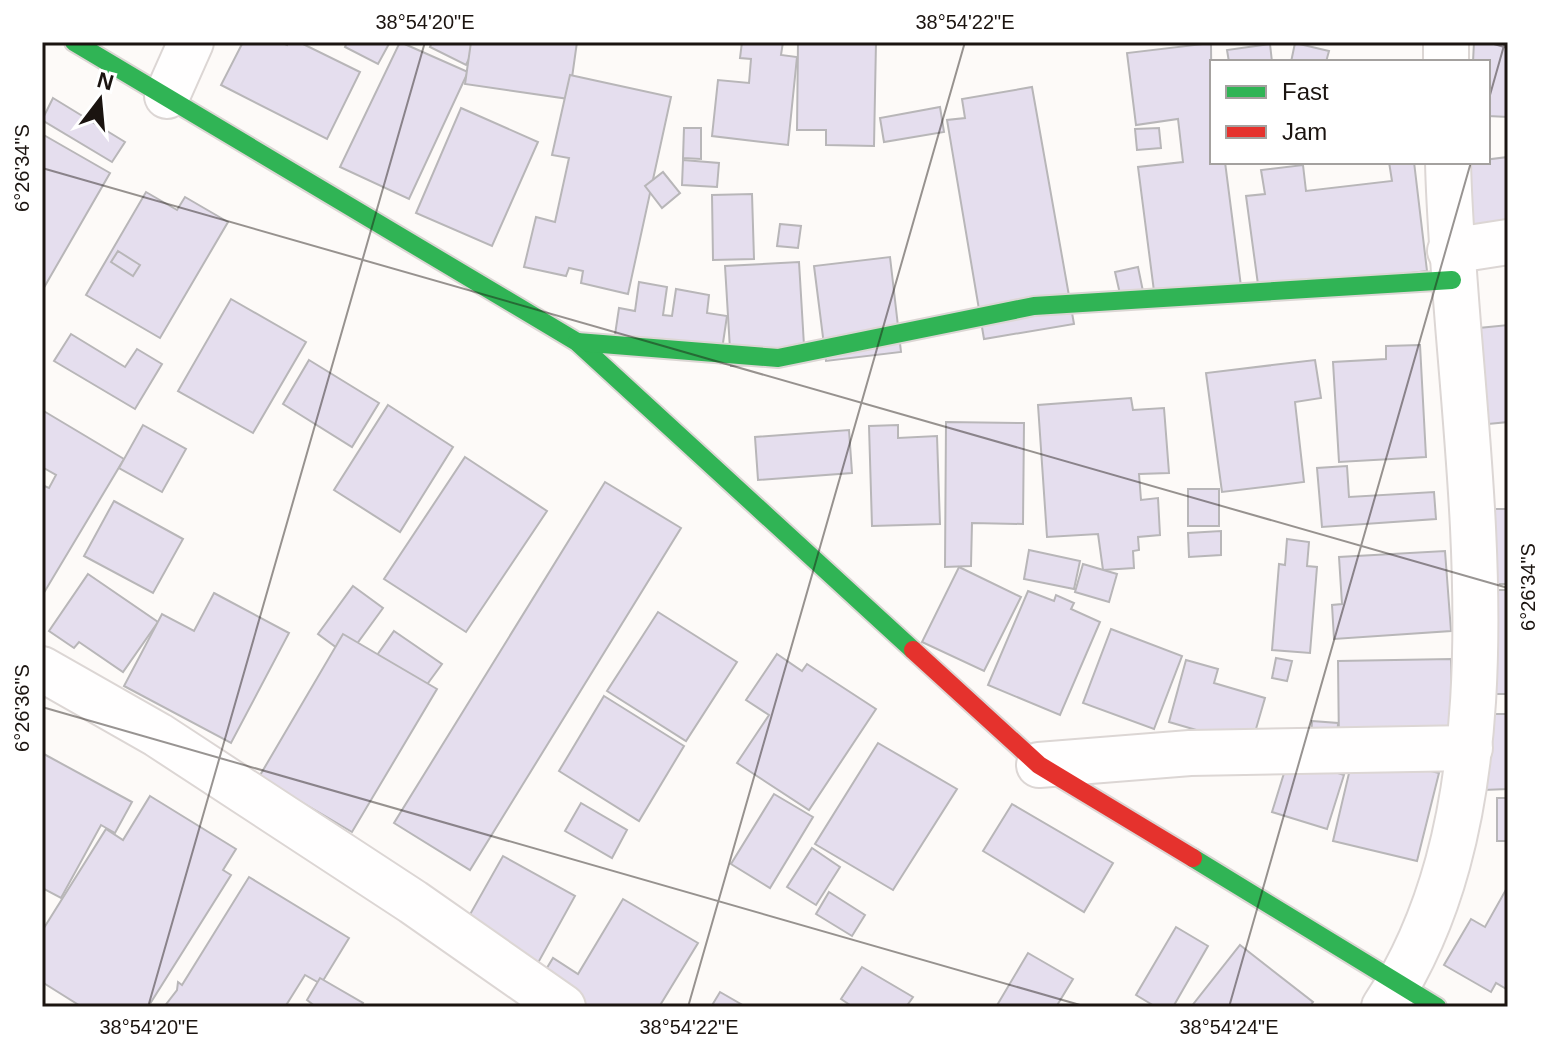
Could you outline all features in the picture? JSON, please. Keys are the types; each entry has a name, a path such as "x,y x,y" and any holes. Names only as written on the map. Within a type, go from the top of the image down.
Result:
{"main road":[{"path":"74,42 577,342 1039,765 1392,995 1437,1007"},
{"path":"577,342 778,358 1034,306 1451,265"}],"street":[{"path":"167,96 191,42"},
{"path":"1392,995 1433,915 1456,836 1470,748 1472,487 1451,265 1448,164"},
{"path":"1451,265 1508,242"},
{"path":"42,669 171,743 413,902 563,1007"},
{"path":"1039,765 1190,753 1470,748"}],"building":[{"path":"243,42 280,42 287,45 288,42 299,42 360,72 327,139 221,85"},
{"path":"347,42 390,42 378,64 345,47"},
{"path":"400,42 468,72 409,199 340,167"},
{"path":"432,42 477,42 466,65 430,47"},
{"path":"471,42 577,42 569,99 465,84"},
{"path":"742,42 783,42 781,55 797,57 788,145 712,136 718,80 749,83 751,59 740,58"},
{"path":"798,42 876,42 874,146 826,145 826,130 797,130"},
{"path":"1474,42 1508,42 1508,117 1490,116 1490,60 1473,60"},
{"path":"1211,43 1210,164 1225,164 1242,294 1155,299 1138,167 1183,162 1178,119 1136,125 1127,53"},
{"path":"1295,43 1329,51 1327,60 1291,60"},
{"path":"1270,44 1272,60 1229,60 1227,50"},
{"path":"570,75 671,97 628,294 581,283 583,271 569,268 566,276 524,267 536,217 555,222 569,158 552,155"},
{"path":"1032,87 1074,324 984,339 947,120 965,118 962,99"},
{"path":"53,98 125,142 112,162 42,120"},
{"path":"940,107 944,132 884,142 880,118"},
{"path":"461,108 538,142 492,246 416,213"},
{"path":"684,128 701,128 701,159 683,158"},
{"path":"1159,128 1161,148 1137,150 1135,129"},
{"path":"42,134 110,173 42,291"},
{"path":"1508,157 1508,253 1474,256 1468,164 1490,164 1490,159"},
{"path":"683,160 719,163 717,187 682,185"},
{"path":"1389,164 1414,164 1427,271 1259,292 1246,196 1265,194 1261,170 1303,165 1306,191 1392,181"},
{"path":"663,172 680,193 662,208 645,186"},
{"path":"146,192 177,210 185,197 228,222 160,338 86,295"},
{"path":"752,194 754,259 713,260 712,195"},
{"path":"780,224 801,226 798,248 777,246"},
{"path":"118,251 140,265 133,276 111,262"},
{"path":"890,257 901,352 826,361 814,266"},
{"path":"799,262 805,362 731,366 725,266"},
{"path":"1138,267 1145,301 1123,307 1115,272"},
{"path":"639,282 667,287 663,315 672,316 676,289 709,295 707,313 727,316 720,363 613,348 619,308 635,311"},
{"path":"231,299 306,342 253,433 178,391"},
{"path":"1508,325 1508,422 1478,425 1469,329"},
{"path":"71,334 125,367 137,349 162,364 135,409 54,361"},
{"path":"1420,345 1426,457 1339,462 1333,362 1386,359 1386,346"},
{"path":"309,360 379,403 352,447 283,404"},
{"path":"1315,360 1321,398 1295,402 1304,482 1222,492 1206,373"},
{"path":"1131,398 1133,410 1164,408 1169,473 1139,474 1141,500 1158,498 1160,535 1138,537 1139,550 1133,551 1134,568 1103,570 1098,534 1047,537 1038,405"},
{"path":"388,405 453,447 400,532 334,490"},
{"path":"42,410 124,459 42,596 42,485 49,488 56,475 42,467"},
{"path":"946,422 1024,423 1023,524 972,523 971,566 945,567"},
{"path":"143,425 186,449 162,492 119,468"},
{"path":"898,425 898,438 937,436 940,524 872,526 869,426"},
{"path":"849,430 852,473 758,480 755,437"},
{"path":"465,457 547,511 466,632 384,579"},
{"path":"1347,466 1349,497 1434,492 1436,519 1322,527 1317,468"},
{"path":"605,482 681,528 470,870 394,823"},
{"path":"1188,489 1219,489 1219,526 1188,526"},
{"path":"114,501 183,539 153,593 84,556"},
{"path":"1482,509 1508,509 1508,584 1482,584"},
{"path":"1221,531 1221,555 1189,557 1188,533"},
{"path":"1287,539 1309,542 1307,566 1317,567 1310,653 1272,650 1279,564 1285,565"},
{"path":"1029,550 1080,561 1074,589 1024,579"},
{"path":"1445,551 1451,631 1334,639 1332,605 1342,604 1339,557"},
{"path":"1083,564 1117,574 1109,602 1075,592"},
{"path":"959,567 1021,597 984,671 922,642"},
{"path":"88,574 158,622 123,672 79,642 74,648 49,631"},
{"path":"353,586 383,608 348,656 318,634"},
{"path":"1485,590 1508,590 1508,694 1485,694"},
{"path":"1028,591 1054,601 1056,595 1074,603 1071,609 1100,622 1060,715 988,685"},
{"path":"214,593 289,633 231,743 124,686 162,614 194,631"},
{"path":"658,612 737,662 686,741 607,691"},
{"path":"1111,629 1182,656 1154,729 1083,703"},
{"path":"394,631 442,664 423,690 375,658"},
{"path":"343,634 437,689 352,832 259,777"},
{"path":"777,654 802,671 807,664 876,709 809,810 737,763 769,715 746,700"},
{"path":"1276,658 1292,661 1287,681 1272,678"},
{"path":"1451,659 1453,744 1339,746 1338,661"},
{"path":"1186,660 1218,669 1214,683 1265,698 1251,746 1169,722"},
{"path":"604,696 684,746 639,821 559,771"},
{"path":"1482,714 1508,714 1508,789 1483,790"},
{"path":"1312,721 1338,723 1337,742 1311,741"},
{"path":"878,743 957,789 893,890 815,844"},
{"path":"1354,752 1439,773 1417,861 1333,841"},
{"path":"42,753 132,802 115,833 101,825 61,898 42,888"},
{"path":"1289,757 1344,775 1327,829 1272,812"},
{"path":"774,794 813,817 770,888 731,864"},
{"path":"150,796 236,849 223,870 231,875 148,1007 82,1007 42,982 42,931 106,829 123,840"},
{"path":"1497,798 1508,798 1508,841 1497,841"},
{"path":"581,803 627,830 612,858 565,831"},
{"path":"1012,804 1113,863 1084,912 983,851"},
{"path":"812,848 840,867 816,905 787,887"},
{"path":"503,856 575,896 528,981 455,941"},
{"path":"249,877 349,938 321,984 305,975 285,1007 164,1007 177,990 178,982 182,985"},
{"path":"1508,886 1508,990 1496,983 1491,992 1444,965 1471,919 1485,927"},
{"path":"829,892 865,915 852,936 816,914"},
{"path":"623,899 698,943 659,1007 530,1007 525,1004 553,958 578,974"},
{"path":"1176,927 1208,946 1173,1007 1156,1007 1136,995"},
{"path":"1240,945 1313,1002 1309,1007 1191,1007"},
{"path":"1028,953 1073,979 1056,1007 996,1007"},
{"path":"862,967 913,997 906,1007 853,1007 841,999"},
{"path":"320,978 363,1003 361,1007 316,1007 307,1000"},
{"path":"720,992 746,1007 711,1007"}],"traffic: fast":[{"path":"74,42 577,342 913,650"},
{"path":"577,342 778,358 1034,306 1452,280"},
{"path":"1193,858 1437,1007"}],"traffic: jam":[{"path":"913,650 1039,765 1193,858"}]}
